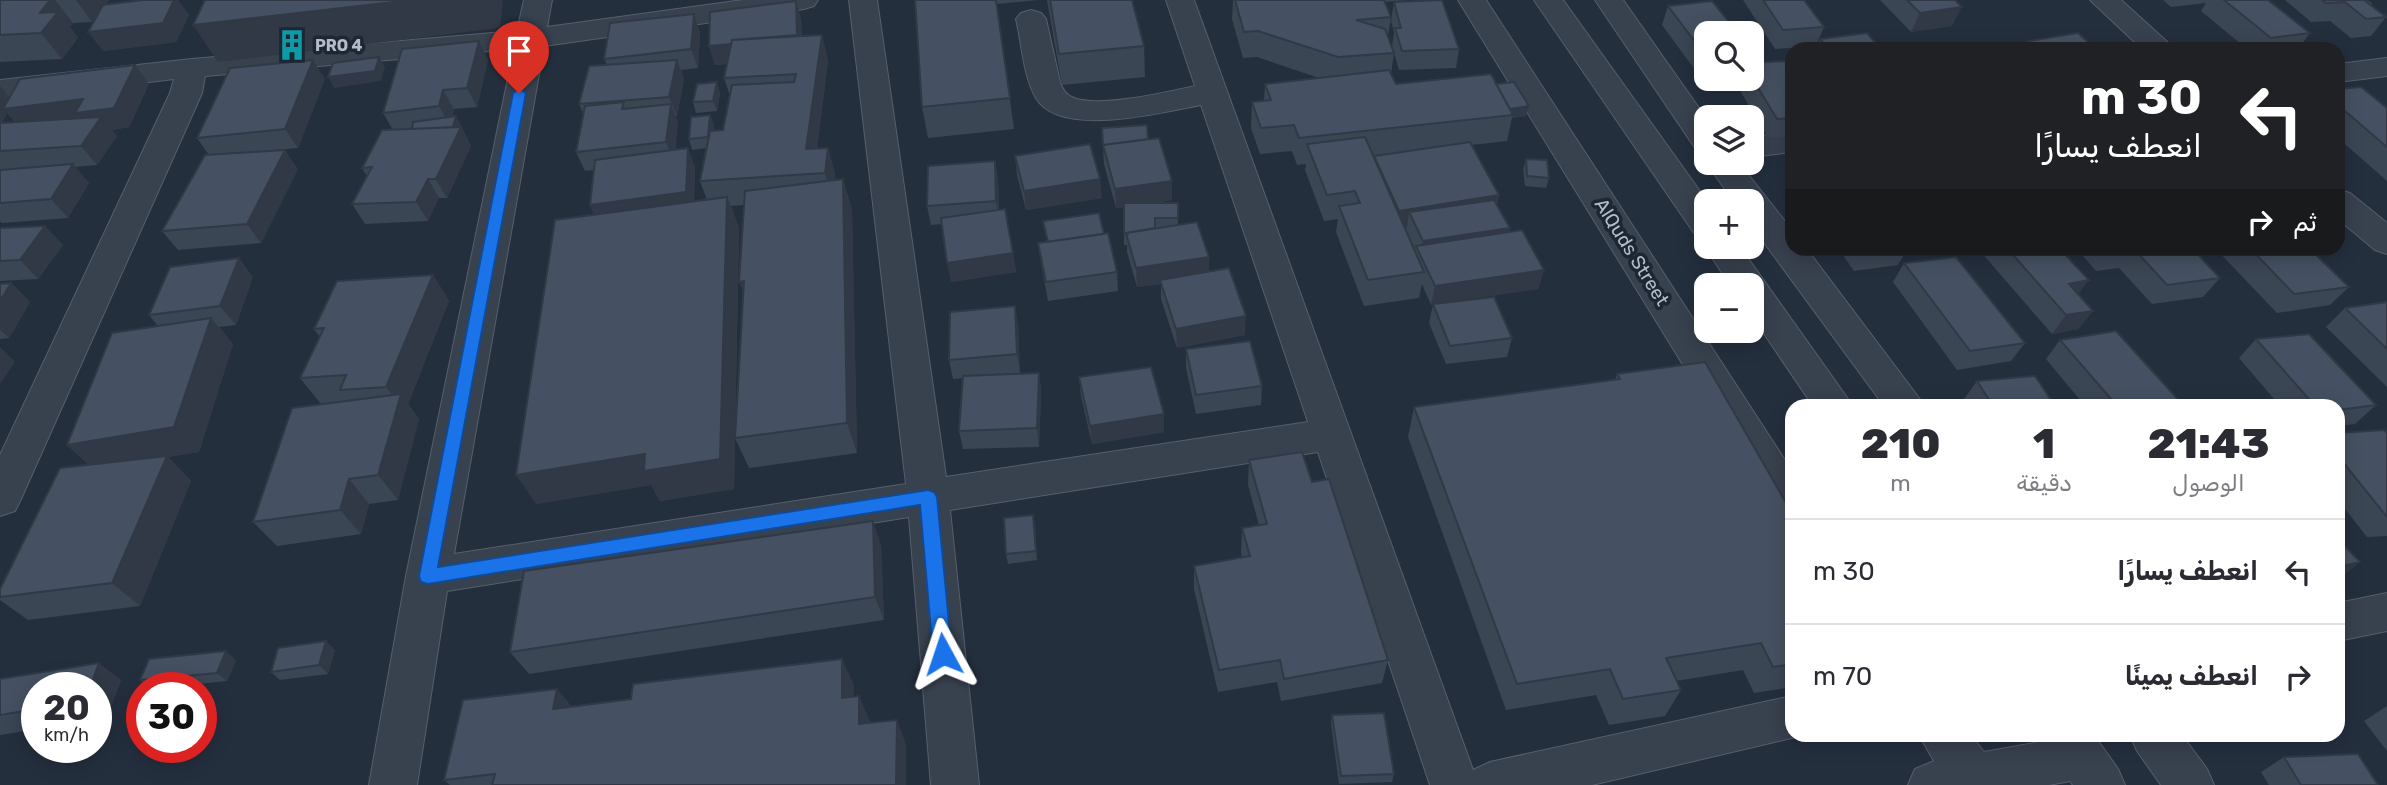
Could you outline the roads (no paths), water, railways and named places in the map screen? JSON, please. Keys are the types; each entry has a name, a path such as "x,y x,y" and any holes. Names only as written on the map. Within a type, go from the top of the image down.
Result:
{"street":[{"path":"393,785 428,576 538,0"},
{"path":"0,90 192,68 529,39 804,0"},
{"path":"863,0 928,497 955,785"},
{"path":"1180,0 1454,785"},
{"name":"AlQuds Street","path":"1472,0 1785,494"},
{"path":"1548,0 1694,208"},
{"path":"1609,0 1694,124"},
{"path":"2104,0 2152,42"},
{"path":"1031,19 1050,96 1064,108 1093,112 1212,93"},
{"path":"2345,72 2387,67"},
{"path":"0,499 186,93 192,68"},
{"path":"1764,146 1785,143"},
{"path":"2345,207 2387,242"},
{"path":"1764,219 1785,247"},
{"path":"1792,256 1901,399"},
{"path":"1764,307 1829,399"},
{"path":"428,576 1332,435"},
{"path":"2345,621 2387,612"},
{"path":"1490,785 1785,720"},
{"path":"1946,742 1962,782 2083,759"},
{"path":"2159,742 2190,785"}],"place":[{"name":"PRO 4","path":"292,45"}]}
